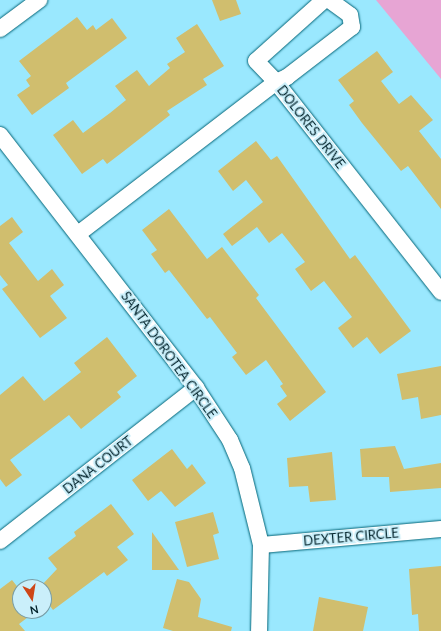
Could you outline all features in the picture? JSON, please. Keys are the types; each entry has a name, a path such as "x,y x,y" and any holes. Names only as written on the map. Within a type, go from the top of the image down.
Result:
{"street":[{"path":"0,29 39,0"},
{"path":"324,0 256,61 276,82 287,77 352,27 350,15 329,0"},
{"name":"DOLORES DRIVE","path":"78,234 276,82 441,292"},
{"name":"SANTA DOROTEA CIRCLE","path":"0,135 196,388 230,440 242,468 261,545 259,631"},
{"name":"DANA COURT","path":"0,541 196,388"},
{"name":"DEXTER CIRCLE","path":"261,545 441,529"}],"shaded area":[{"path":"376,0 441,0 441,79"}],"building":[{"path":"212,0 236,0 241,14 220,21"},
{"path":"77,17 87,30 93,25 96,30 112,18 127,38 66,83 69,88 32,115 17,95 30,86 26,80 31,76 19,61"},
{"path":"197,24 224,66 203,79 207,85 167,111 170,115 107,164 103,159 82,174 53,135 73,120 83,133 110,113 126,100 115,86 137,70 149,86 170,68 167,64 185,52 176,38"},
{"path":"377,51 393,72 381,81 399,104 411,95 433,120 419,131 441,159 441,209 408,166 401,171 362,123 349,105 354,101 338,80"},
{"path":"256,141 271,160 277,156 350,259 355,255 411,331 380,354 367,337 353,348 338,328 352,317 324,281 311,291 295,269 305,262 282,233 269,243 257,227 232,246 223,234 263,202 246,180 233,191 218,171"},
{"path":"169,209 207,259 222,247 259,295 256,298 326,392 290,421 277,404 287,396 280,386 283,384 266,360 246,375 232,357 237,353 210,317 207,319 169,270 165,273 151,254 157,250 142,230"},
{"path":"12,217 23,232 9,243 38,281 52,269 64,285 50,296 67,318 40,338 2,289 8,285 0,275 0,226"},
{"path":"107,337 137,376 117,392 121,397 81,429 69,415 10,460 22,475 6,487 0,479 0,395 23,376 44,401 81,372 74,363"},
{"path":"441,366 441,415 421,419 418,397 402,400 397,374"},
{"path":"395,446 404,469 441,463 441,488 390,492 389,477 362,477 360,449"},
{"path":"172,449 187,469 192,464 206,483 175,507 161,491 148,501 132,480"},
{"path":"332,452 336,500 310,502 308,486 289,487 287,458"},
{"path":"111,504 134,534 117,547 128,560 107,576 104,572 53,610 52,579 48,579 57,569 48,558 76,536 74,532"},
{"path":"213,512 219,533 213,535 219,559 187,567 175,522"},
{"path":"152,532 179,570 152,570"},
{"path":"441,566 441,631 419,631 418,614 412,615 409,569"},
{"path":"177,579 189,582 201,599 198,617 232,627 231,631 173,631 163,628"},
{"path":"12,580 12,619 26,619 19,624 25,631 0,631 0,589"},
{"path":"319,597 368,607 363,631 313,631"}]}
